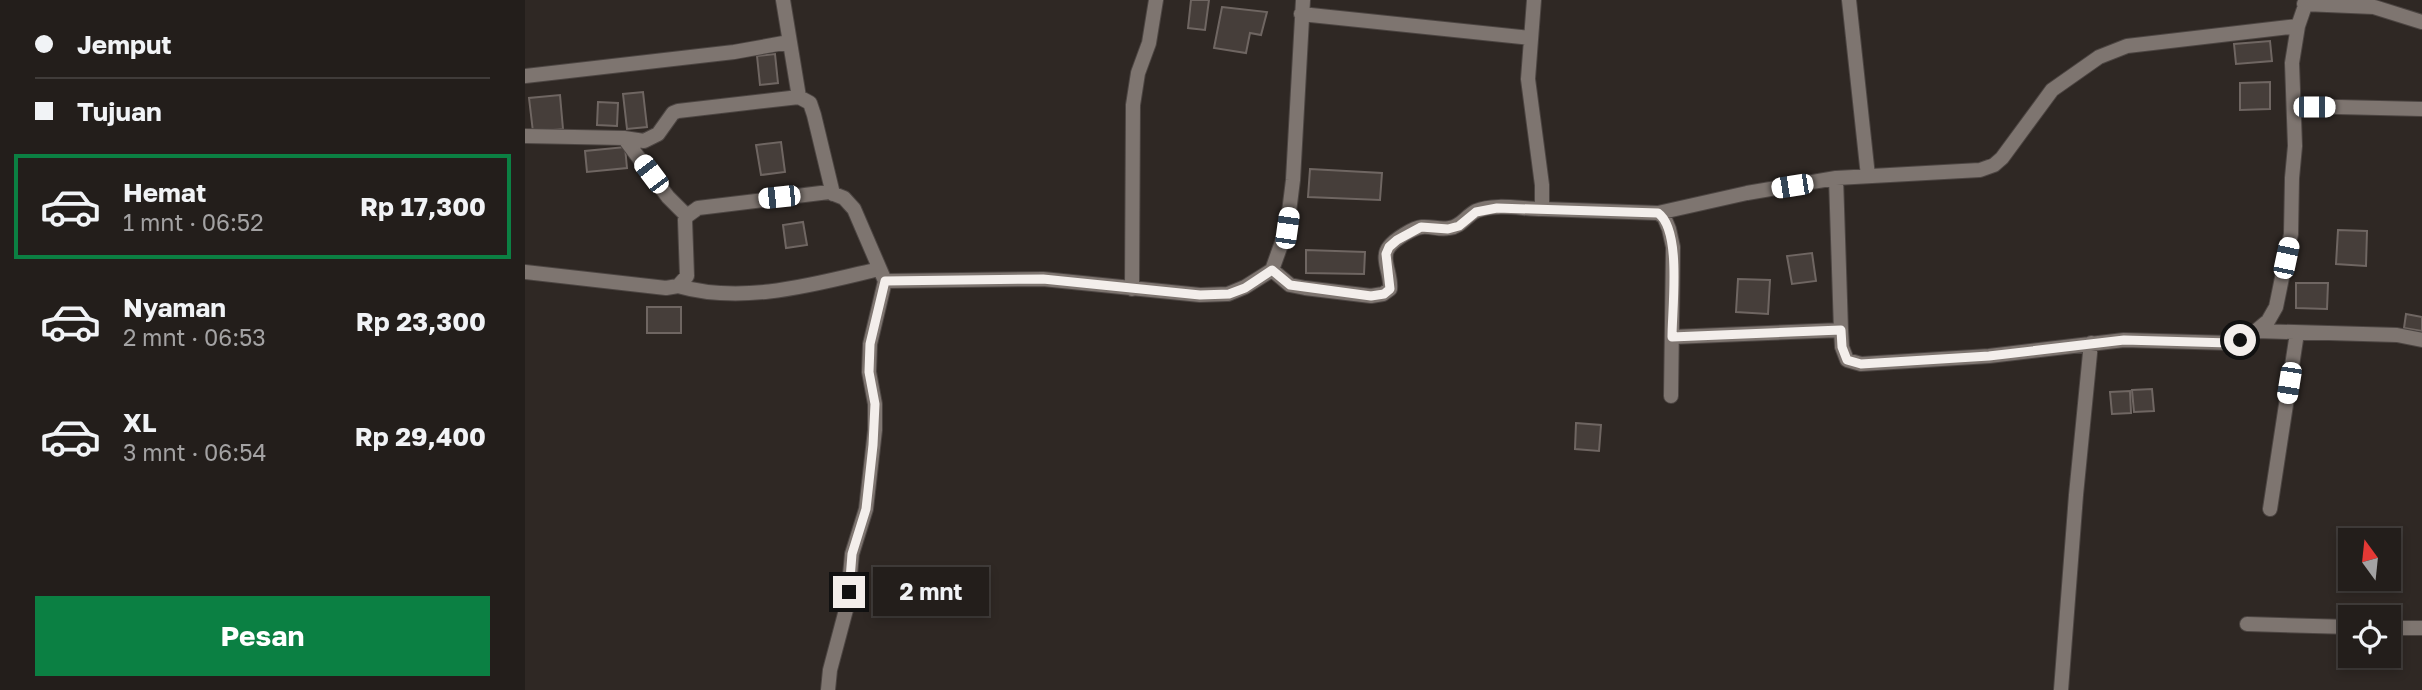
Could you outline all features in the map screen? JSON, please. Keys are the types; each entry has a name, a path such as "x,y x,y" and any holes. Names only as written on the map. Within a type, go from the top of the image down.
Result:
{"street":[{"path":"783,0 799,97"},
{"path":"1132,289 1133,105 1138,73 1149,43 1156,0"},
{"path":"1534,0 1528,79 1542,185 1542,209"},
{"path":"1849,0 1868,176"},
{"path":"1836,178 1842,347 1847,360 1861,364 1989,356 2148,339 2230,343 2256,331 2268,321 2276,307 2291,233 2295,106 2292,63 2298,26 2306,2 2374,7 2422,22"},
{"path":"678,286 697,292 773,291 882,275 1043,279 1200,295 1229,294 1245,288 1272,270 1287,228 1293,180 1302,7 1531,38"},
{"path":"1272,270 1290,285 1371,296 1384,294 1390,289 1386,263 1389,247 1415,229 1448,229 1459,226 1476,212 1486,209 1658,213 1747,193 1836,178 1970,171 1994,165 2002,158 2052,90 2085,65 2127,46 2298,26"},
{"path":"525,76 734,52 789,42"},
{"path":"525,136 624,138 644,141 652,139 663,129 673,113 678,111 799,97 810,103 833,194"},
{"path":"2295,106 2422,109"},
{"path":"624,138 668,197 687,216"},
{"path":"525,272 666,288 678,286 687,276 684,232 687,216 703,206 829,192 844,198 854,209 882,275 870,344 869,372 875,404 875,430 866,509 852,554 847,606 828,690"},
{"path":"1658,213 1664,217 1673,247 1671,396"},
{"path":"1672,337 1841,330"},
{"path":"2256,331 2397,335 2422,340"},
{"path":"2270,509 2297,333"},
{"path":"2061,690 2091,343"},
{"path":"2247,624 2338,627"},
{"path":"2401,628 2422,628"}],"building":[{"path":"1191,0 1209,0 1205,30 1188,28"},
{"path":"1222,7 1267,12 1261,35 1250,33 1246,53 1214,48"},
{"path":"2270,41 2272,61 2236,64 2234,44"},
{"path":"775,54 778,83 760,85 757,56"},
{"path":"2270,82 2270,109 2240,110 2240,83"},
{"path":"643,92 647,127 627,129 623,94"},
{"path":"560,95 563,129 533,132 529,98"},
{"path":"598,102 618,103 617,126 597,125"},
{"path":"781,142 785,172 761,175 756,145"},
{"path":"625,147 627,168 587,172 585,151"},
{"path":"1310,169 1382,173 1380,200 1308,197"},
{"path":"803,222 807,245 786,248 783,225"},
{"path":"2338,230 2367,231 2366,266 2336,264"},
{"path":"1306,250 1365,252 1364,274 1306,273"},
{"path":"1812,253 1816,281 1792,284 1787,256"},
{"path":"1738,279 1770,280 1768,314 1736,312"},
{"path":"2296,283 2328,283 2327,309 2296,308"},
{"path":"647,307 681,307 681,333 647,333"},
{"path":"2406,314 2422,317 2422,331 2404,328"},
{"path":"2152,389 2154,411 2134,412 2132,390"},
{"path":"2130,391 2131,413 2112,414 2110,392"},
{"path":"1576,423 1601,425 1599,451 1575,449"}],"route":[{"path":"849,592 852,554 866,509 875,430 875,404 869,372 870,344 885,281 1043,279 1200,295 1229,294 1245,288 1272,270 1290,285 1371,296 1384,294 1390,289 1386,263 1389,247 1421,227 1448,229 1459,226 1476,212 1497,208 1658,213 1664,217 1673,247 1672,337 1841,330 1842,347 1847,360 1861,364 1989,356 2124,340 2230,343 2240,340"}]}
